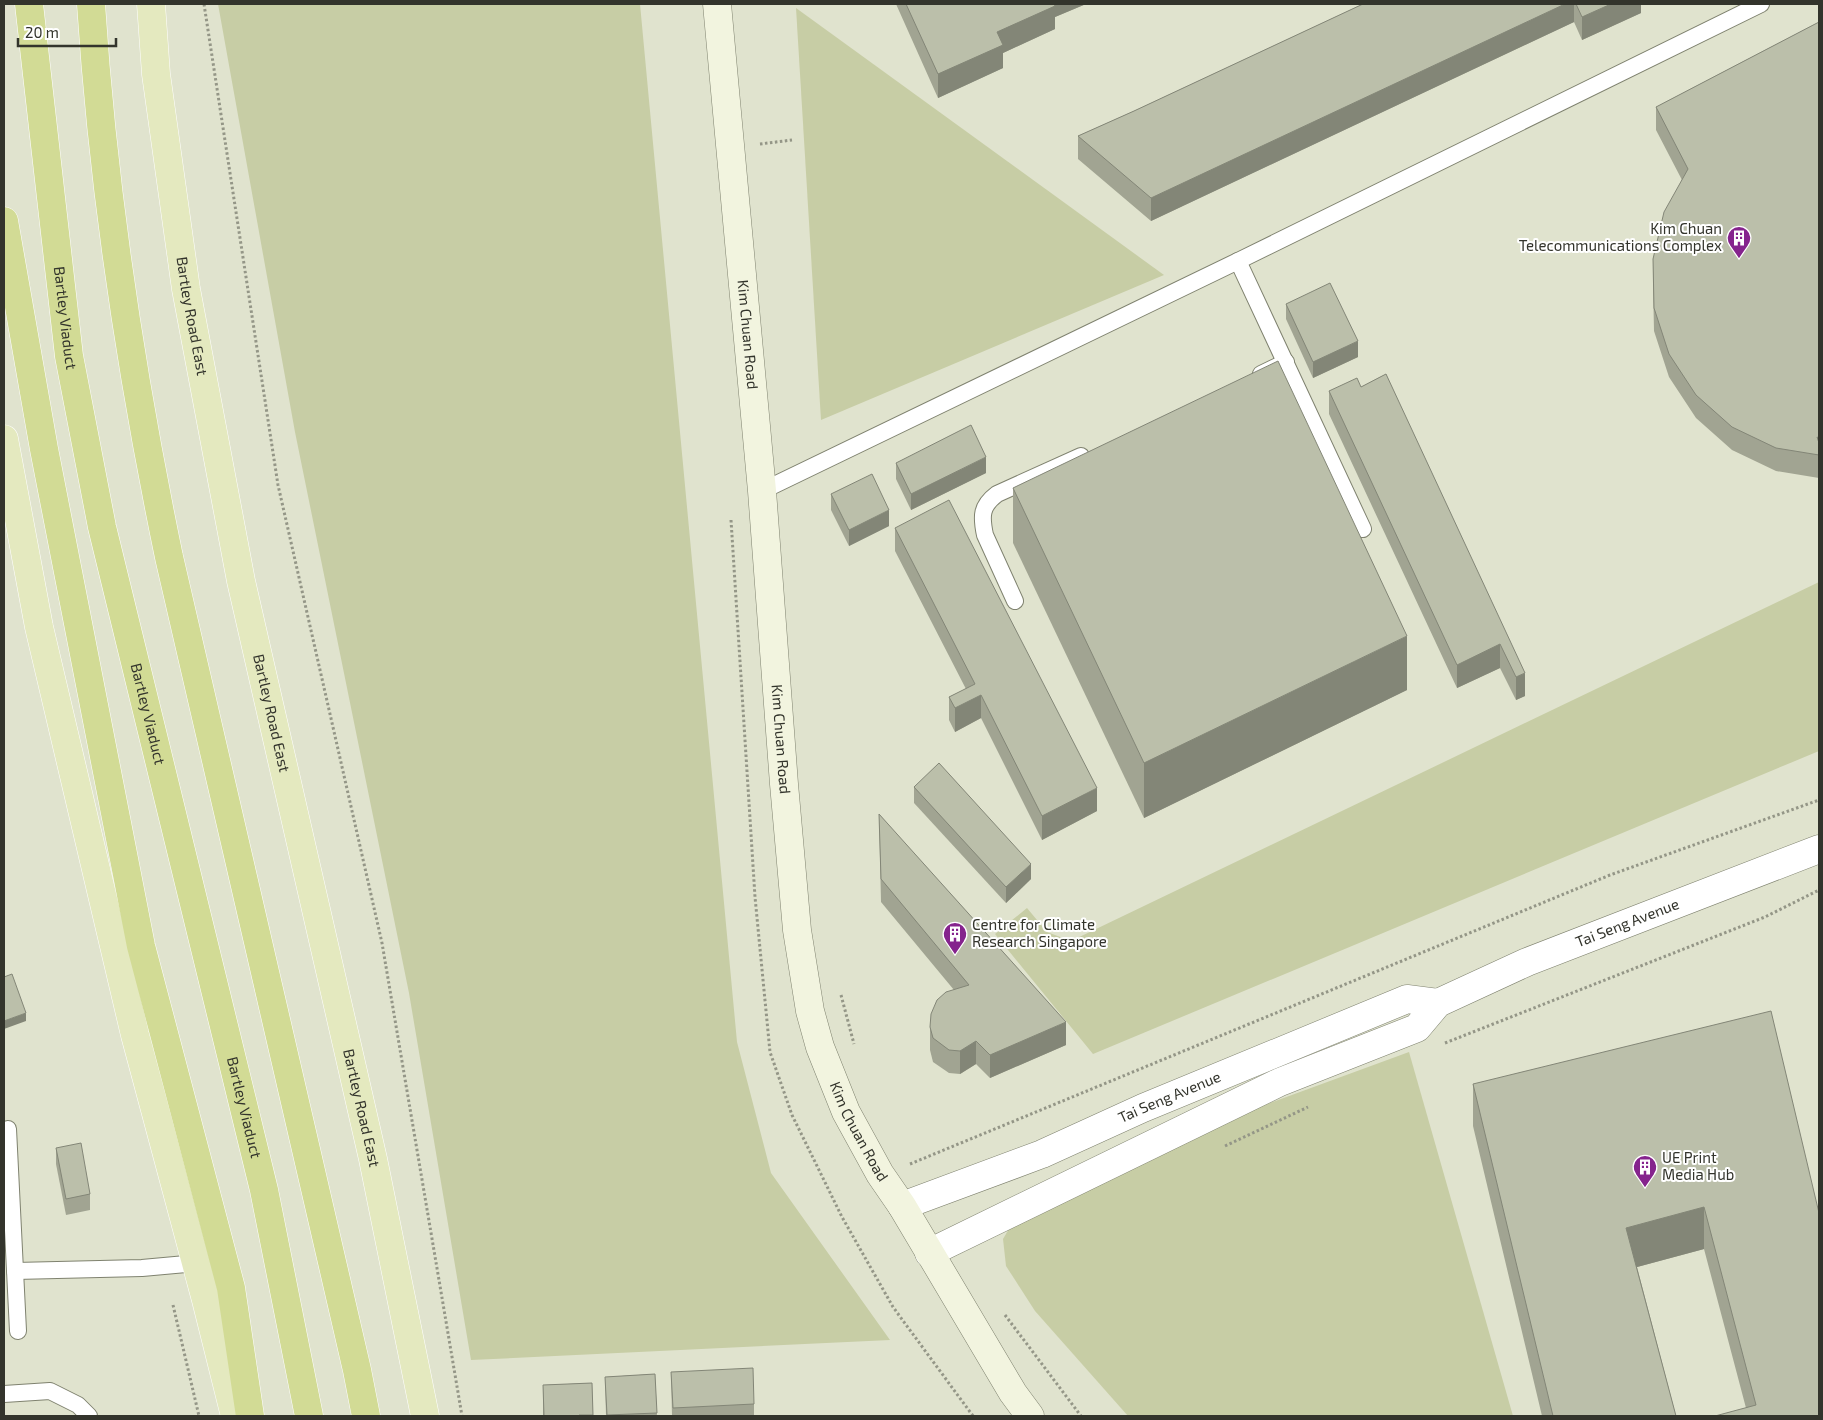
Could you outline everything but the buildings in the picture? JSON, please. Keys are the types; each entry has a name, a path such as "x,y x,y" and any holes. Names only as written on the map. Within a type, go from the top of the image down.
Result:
{"highway":[{"name":"Bartley Viaduct","path":"29,4 69,356 102,527 264,1190 309,1416"},
{"path":"91,4 99,118 114,240 130,356 149,460 169,557 357,1370 366,1416"},
{"path":"4,221 44,449 141,946 231,1288 250,1416"}],"main road":[{"name":"Bartley Road East","path":"151,4 156,74 186,290 241,581 373,1159 425,1416"},
{"name":"Kim Chuan Road","path":"717,4 762,491 797,930 810,1011 820,1047 846,1112 880,1174 914,1201 929,1253 1013,1393 1030,1416"},
{"path":"4,439 39,627 134,1035 197,1263 235,1416"}],"street":[{"name":"Tai Seng Avenue","path":"929,1253 1280,1082 1417,1028 1438,1003 1527,962 1819,849"},
{"name":"Tai Seng Avenue","path":"914,1201 1042,1154 1143,1108 1407,999 1438,1003"}],"lane":[{"path":"762,491 1238,261 1762,4"},
{"path":"1238,261 1363,529"},
{"path":"1250,379 1286,362"},
{"path":"1015,601 985,535 983,511 988,501 997,494 1096,449"},
{"path":"8,1129 18,1331"},
{"path":"15,1271 142,1268 197,1263"},
{"path":"4,1394 50,1391 78,1405 89,1416"}],"path":[{"path":"204,4 278,485 382,943 462,1416"},
{"path":"766,143 792,140"},
{"path":"914,1201 908,1164 1610,875 1819,800"},
{"path":"1442,1045 1765,917 1819,890"},
{"path":"841,994 856,1050"},
{"path":"1218,1149 1316,1103"},
{"path":"1004,1314 1081,1416"}],"green space":[{"path":"218,4 640,4 737,1042 771,1173 890,1340 471,1360 409,993 295,432"},
{"path":"796,8 1164,275 821,420"},
{"path":"1819,582 1819,751 1093,1054 995,934 1027,908 1047,932 1071,941"},
{"path":"1409,1052 1513,1416 1128,1416 1035,1311 1006,1266 1003,1239 1026,1200 1084,1171"}],"place":[{"name":"Kim Chuan Telecommunications Complex","path":"1739,259"},
{"name":"Centre for Climate Research Singapore","path":"955,955"},
{"name":"UE Print Media Hub","path":"1645,1188"}]}
